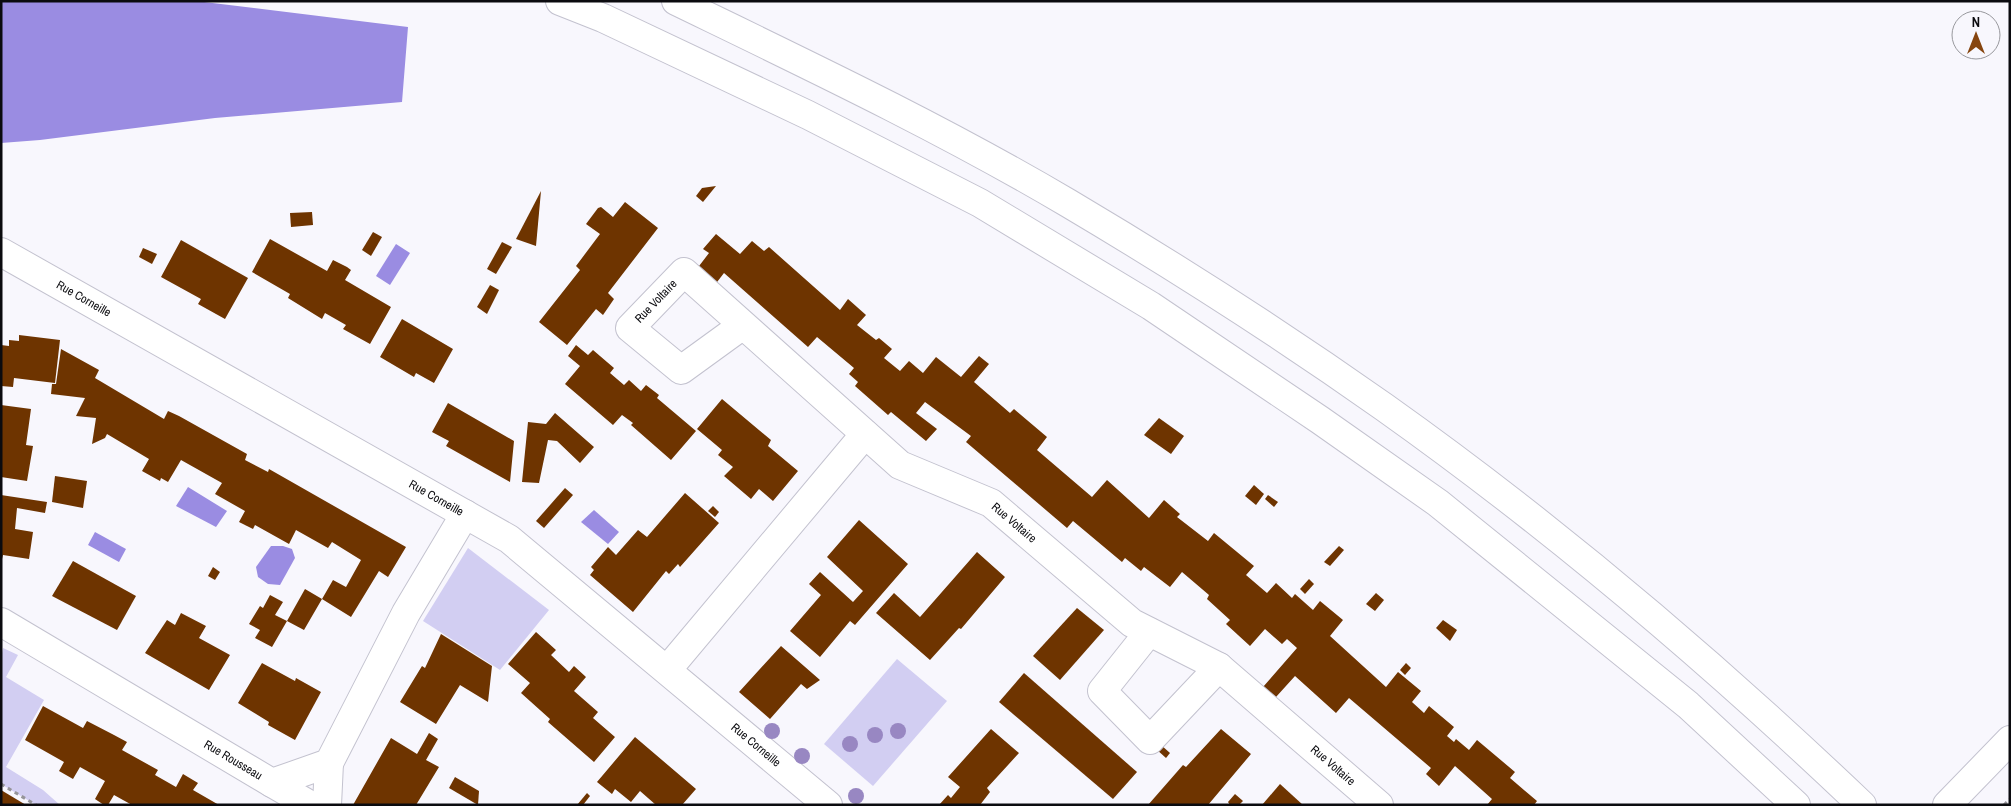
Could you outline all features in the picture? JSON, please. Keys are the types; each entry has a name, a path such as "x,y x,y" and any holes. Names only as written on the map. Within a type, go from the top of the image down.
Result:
{"main road":[{"path":"560,1 603,18 808,115 980,203 1151,306 1320,420 1438,503 1688,706 1796,805"},
{"path":"676,1 905,113 1067,202 1260,323 1386,408 1544,527 1715,669 1862,805"},
{"name":"Rue Corneille","path":"1,252 509,539 667,670 821,803"},
{"name":"Rue Voltaire","path":"743,325 900,465 991,503 1132,623 1219,667 1379,805"},
{"path":"667,670 865,434"},
{"path":"327,805 329,763 406,612 464,514"},
{"name":"Rue Rousseau","path":"1,622 272,783 329,763"},
{"path":"1149,632 1102,691 1150,740 1219,667"},
{"path":"1947,805 2010,740"},
{"path":"272,783 310,805"}],"path":[{"path":"1,784 36,805"},
{"path":"2004,805 2010,799"}],"shaded area":[{"path":"1,1 196,1 408,27 402,102 215,118 40,140 1,143"},
{"path":"396,244 410,253 390,285 376,276"},
{"path":"188,487 227,511 216,527 176,506"},
{"path":"594,510 619,532 608,544 581,522"},
{"path":"95,532 126,549 119,562 88,545"},
{"path":"271,546 283,546 292,549 295,558 280,585 268,584 258,577 256,567"},
{"path":"468,548 549,610 500,670 423,621"},
{"path":"3,648 18,655 6,677 44,700 6,767 43,790 60,805 36,805 1,784 1,658"},
{"path":"897,659 947,701 873,786 824,744"}],"building":[{"path":"716,186 703,202 696,196 702,188"},
{"path":"541,191 536,246 516,239"},
{"path":"625,202 658,228 608,293 614,299 603,315 596,309 567,345 539,322 580,270 576,266 600,234 586,224 598,208 601,207 613,217"},
{"path":"312,212 313,225 291,227 290,213"},
{"path":"373,232 382,237 371,256 362,250"},
{"path":"716,234 740,254 752,241 764,251 769,247 840,310 848,299 866,315 857,325 876,340 879,338 892,349 884,358 900,371 909,361 923,373 936,357 961,377 979,356 989,364 974,382 1010,413 1014,409 1047,437 1037,450 1092,497 1107,480 1149,518 1164,500 1180,514 1177,517 1208,541 1214,533 1254,566 1246,575 1267,593 1276,583 1292,598 1295,594 1313,610 1320,601 1343,620 1330,636 1386,687 1398,672 1421,691 1412,702 1424,713 1429,706 1454,727 1447,736 1454,742 1456,739 1469,750 1477,740 1515,772 1510,778 1537,801 1534,805 1487,805 1492,799 1455,766 1439,786 1426,774 1431,768 1349,698 1336,713 1295,676 1276,697 1263,687 1297,648 1287,639 1282,644 1265,629 1250,646 1226,624 1230,620 1207,599 1209,595 1182,572 1170,587 1144,567 1141,571 1125,558 1122,562 1073,521 1067,528 966,442 971,436 925,402 916,413 937,429 926,441 891,412 888,415 855,386 858,382 849,374 854,368 817,337 808,347 724,273 714,286 696,270 709,253 703,249"},
{"path":"270,239 327,271 333,260 347,267 351,270 345,280 391,307 370,344 343,329 346,325 325,313 322,319 288,298 290,294 252,272"},
{"path":"181,240 248,278 225,319 198,304 201,299 161,277"},
{"path":"502,242 512,247 496,274 487,269"},
{"path":"143,248 157,254 152,264 139,257"},
{"path":"490,285 499,290 487,314 477,307"},
{"path":"402,319 453,349 434,383 416,373 414,377 380,357"},
{"path":"19,335 60,340 55,383 14,378 13,387 1,386 1,345 9,346 9,340 19,341"},
{"path":"576,345 588,355 593,350 614,368 610,373 624,385 629,380 641,391 646,385 659,395 657,398 696,431 671,460 631,425 633,423 622,415 613,425 565,384 580,366 568,356"},
{"path":"61,349 99,370 95,378 164,419 168,411 179,416 247,454 245,460 268,472 269,469 406,547 388,577 379,571 351,617 322,599 333,580 346,587 361,560 332,542 328,548 296,530 289,544 255,525 253,529 239,522 245,511 215,494 222,483 181,460 168,482 161,478 160,481 142,471 149,459 107,434 105,438 92,444 96,418 76,416 85,398 51,394 52,384 56,384"},
{"path":"722,399 771,440 768,446 798,471 773,501 759,489 751,499 724,476 733,467 718,455 722,450 697,429"},
{"path":"448,403 514,441 510,482 446,446 449,441 432,432"},
{"path":"1,405 31,409 26,445 33,446 27,481 1,477"},
{"path":"555,413 594,447 580,463 557,441 548,440 539,483 522,482 528,422 546,424"},
{"path":"1159,418 1184,436 1171,454 1144,435"},
{"path":"55,476 87,481 83,508 52,502"},
{"path":"1254,485 1264,494 1256,505 1245,496"},
{"path":"565,488 573,495 544,528 536,521"},
{"path":"685,493 719,523 680,567 678,564 669,574 666,571 633,612 590,575 594,570 591,567 608,547 616,555 638,530 647,537"},
{"path":"1,495 47,502 45,513 17,508 15,529 33,532 29,559 3,555 1,563"},
{"path":"1268,495 1278,502 1274,507 1265,499"},
{"path":"713,506 719,512 715,517 708,511"},
{"path":"859,520 908,564 855,625 850,621 820,657 790,631 821,595 809,584 820,572 853,602 863,591 827,557"},
{"path":"1339,546 1344,550 1330,566 1324,562"},
{"path":"977,552 1005,577 961,629 959,628 930,660 876,613 894,593 920,617"},
{"path":"73,561 136,596 117,630 52,596"},
{"path":"213,567 220,572 215,580 208,576"},
{"path":"1309,579 1314,584 1305,594 1300,589"},
{"path":"305,589 322,599 304,630 287,621"},
{"path":"1376,593 1384,600 1375,611 1366,604"},
{"path":"270,595 283,602 275,615 287,621 272,647 255,638 260,630 249,624 260,606 263,608"},
{"path":"1077,608 1104,630 1060,680 1033,656"},
{"path":"181,613 206,626 199,638 230,655 209,690 145,653 167,620 175,625"},
{"path":"1443,620 1457,630 1450,641 1436,628"},
{"path":"536,632 556,650 551,655 569,672 574,666 586,677 574,691 598,712 593,718 615,737 594,762 548,722 550,719 521,693 530,683 508,664"},
{"path":"441,634 492,666 488,702 460,685 436,724 400,702 422,666 425,668"},
{"path":"781,646 820,680 807,689 801,684 770,719 739,692"},
{"path":"262,663 295,681 296,678 321,692 295,740 268,725 269,722 238,703"},
{"path":"1406,663 1411,668 1405,675 1400,670"},
{"path":"1024,673 1137,772 1113,799 999,702"},
{"path":"43,706 83,728 87,721 127,742 122,750 158,770 155,775 176,787 183,774 198,783 193,790 219,805 132,805 114,795 108,805 104,805 95,799 105,781 80,767 73,779 59,771 64,762 25,740"},
{"path":"991,729 1019,753 987,788 990,792 980,805 939,805 948,795 951,798 960,787 948,777"},
{"path":"1221,729 1251,754 1208,805 1148,805 1183,765 1186,767"},
{"path":"429,733 438,739 426,760 439,767 416,805 353,805 391,738 417,754"},
{"path":"635,737 696,789 682,805 656,805 640,791 631,802 615,789 612,794 597,782"},
{"path":"1161,745 1170,753 1166,758 1156,749"},
{"path":"455,777 479,791 478,805 449,788"},
{"path":"1280,784 1303,805 1262,805"},
{"path":"1,790 26,805 1,805"},
{"path":"587,793 590,796 583,805 577,805"},
{"path":"1235,794 1243,801 1239,805 1230,805 1228,802"}]}
